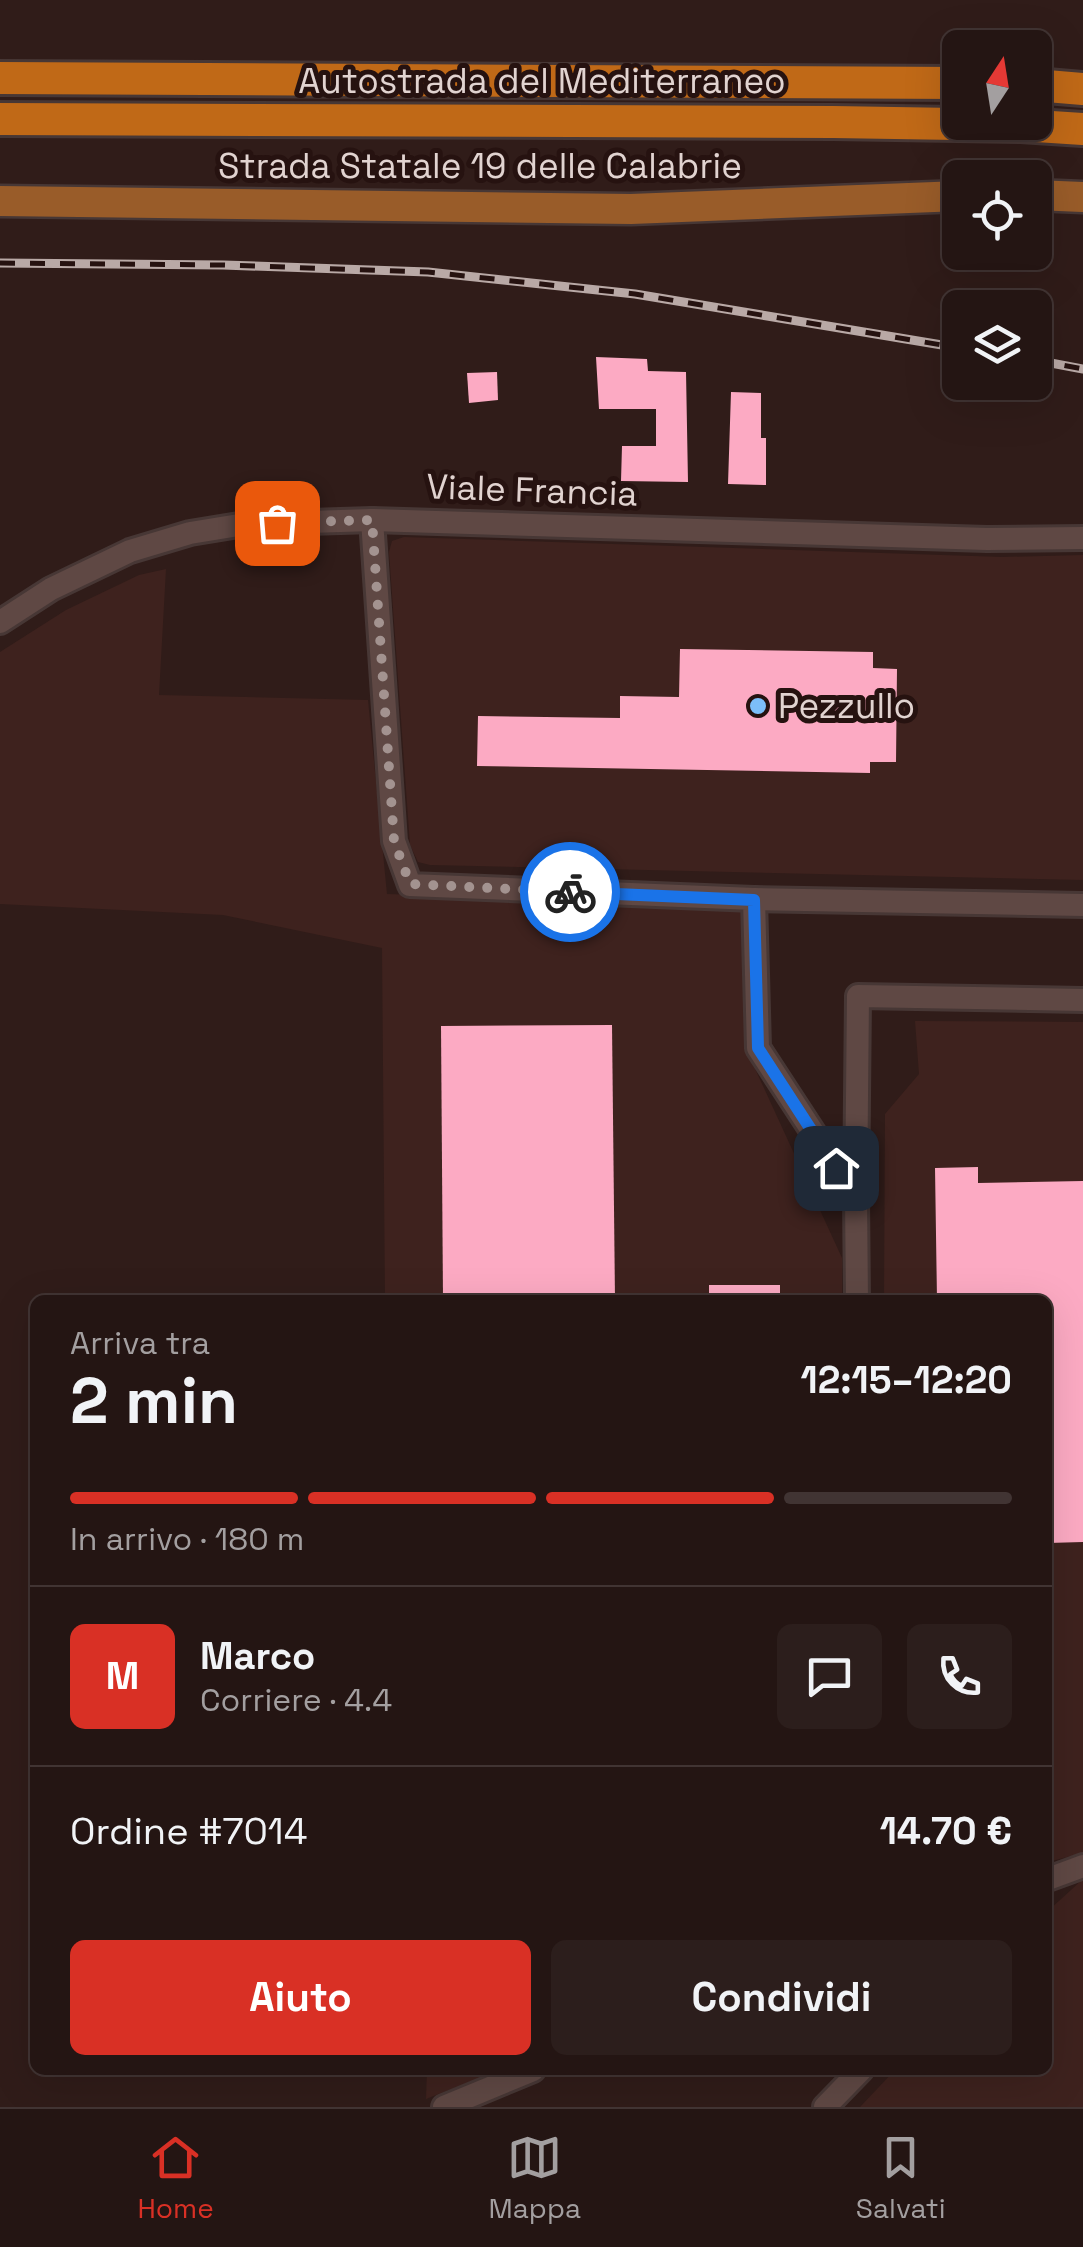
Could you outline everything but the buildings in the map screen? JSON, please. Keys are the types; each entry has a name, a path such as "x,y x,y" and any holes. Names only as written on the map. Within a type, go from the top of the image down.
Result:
{"highway":[{"name":"Autostrada del Mediterraneo","path":"0,78 942,83"},
{"path":"1052,86 1083,89"},
{"name":"Autostrada del Mediterraneo","path":"0,119 833,122 1083,130"}],"main road":[{"path":"1052,196 1083,197"},
{"name":"Strada Statale 19 delle Calabrie","path":"0,200 630,209 942,197"}],"street":[{"name":"Viale Francia","path":"0,622 51,589 130,551 190,533 245,524 372,520 947,538 1083,538"},
{"path":"372,520 394,841 410,884 754,900 1083,905"},
{"path":"754,900 758,1048 856,1198"},
{"path":"857,1295 858,996 1083,1000"},
{"path":"1052,1878 1083,1866"},
{"path":"444,2107 521,2075"},
{"path":"825,2107 856,2075"}],"shaded area":[{"path":"404,537 1002,557 1083,555 1083,880 418,862 410,845 389,552 392,541"},
{"path":"166,569 159,695 368,700 387,894 742,906 746,1049 842,1258 842,1295 385,1295 382,948 223,915 0,904 0,652 66,610 139,575"},
{"path":"915,1021 1083,1022 1083,1853 1052,1861 1052,1295 884,1295 885,1114 919,1074"},
{"path":"1083,1879 1083,2107 860,2107 890,2075 1052,2075 1052,1907"},
{"path":"427,2075 487,2075 426,2099"}],"railway":[{"path":"0,263 428,272 635,294 942,345"},
{"path":"1052,363 1083,369"}],"way so far":[{"path":"277,523 372,520 394,841 410,884 570,892"}],"place":[{"name":"Pezzullo","path":"758,706"}],"route":[{"path":"570,892 754,900 758,1048 836,1168"}]}
